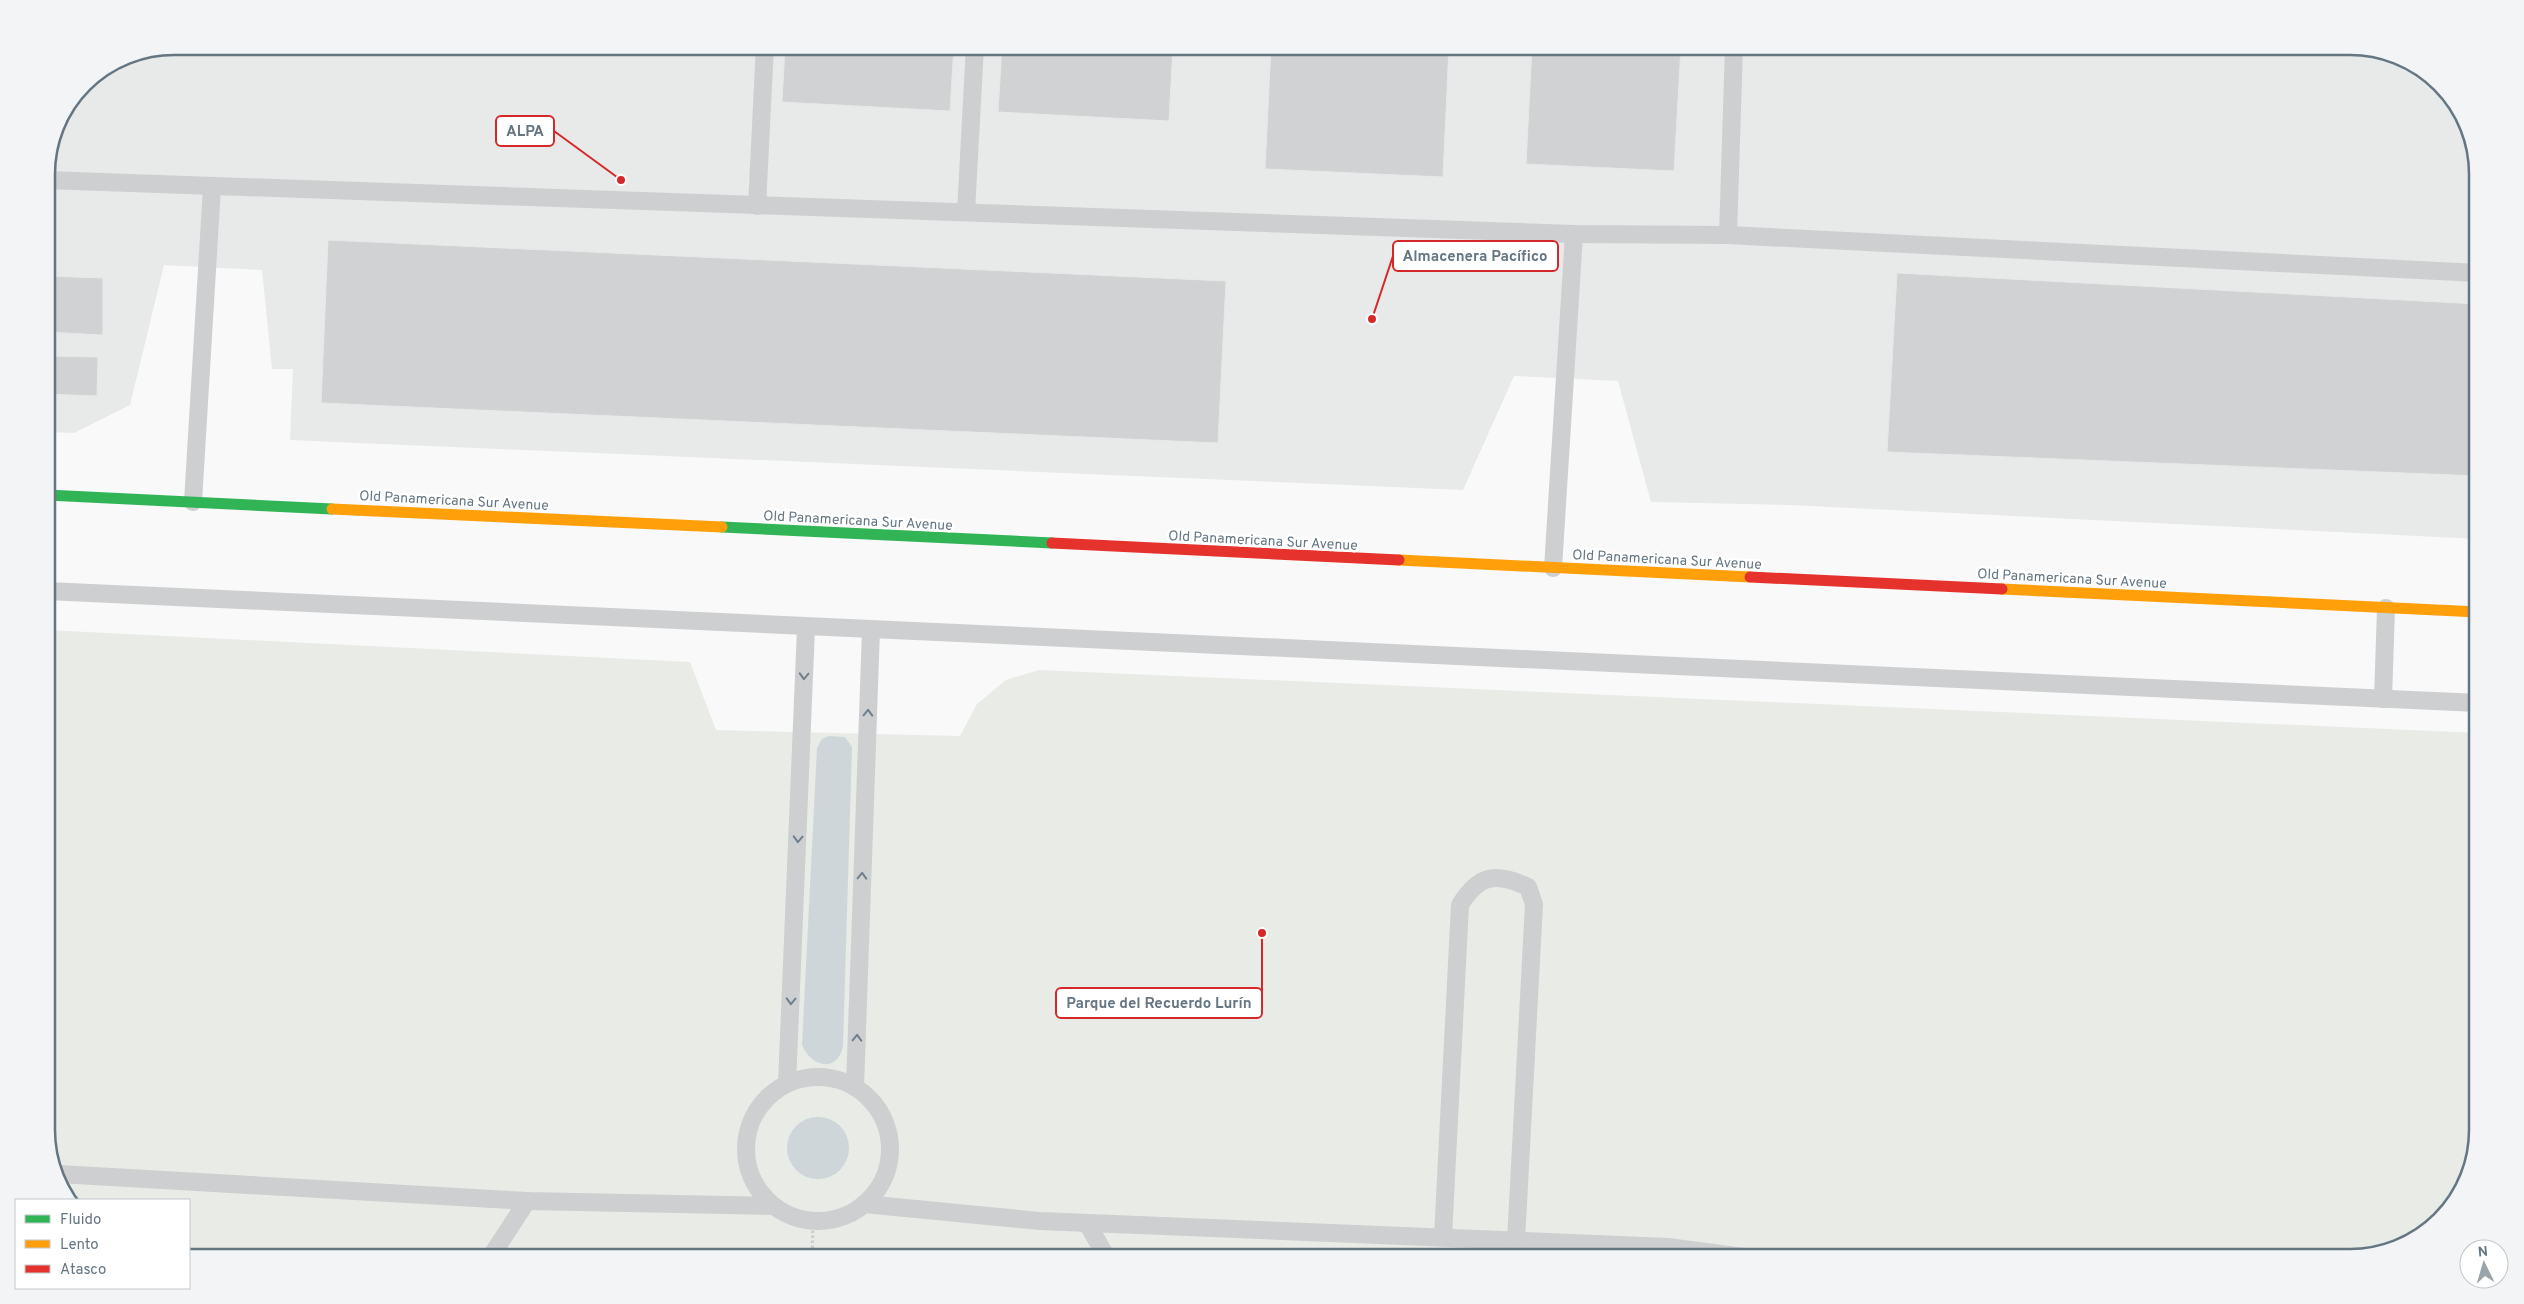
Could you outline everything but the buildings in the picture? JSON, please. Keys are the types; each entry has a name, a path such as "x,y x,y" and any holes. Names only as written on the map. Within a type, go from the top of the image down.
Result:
{"main road":[{"name":"Old Panamericana Sur Avenue","path":"55,495 2469,612"}],"lane":[{"path":"756,206 764,55"},
{"path":"966,212 975,55"},
{"path":"1728,235 1734,55"},
{"path":"55,180 1574,234 1728,235 2469,273"},
{"path":"193,502 212,187"},
{"path":"1553,568 1574,234"},
{"path":"55,592 2469,703"},
{"path":"2383,699 2386,608"},
{"path":"787,1084 806,628"},
{"path":"855,1087 872,630"},
{"path":"1443,1238 1460,906 1469,891 1487,878 1508,878 1528,888 1534,904 1516,1241"},
{"path":"817,1076 837,1079 855,1087 873,1102 885,1121 890,1143 889,1166 880,1187 864,1204 844,1217 813,1221 788,1215 773,1206 757,1189 748,1168 745,1145 750,1123 762,1103 779,1088 787,1084 817,1076"},
{"path":"64,1174 527,1201 773,1206"},
{"path":"496,1249 527,1201"},
{"path":"864,1204 1040,1221 1516,1241 1623,1249"},
{"path":"1087,1222 1102,1249"}],"path":[{"path":"812,1249 813,1221"}],"shaded area":[{"path":"2350,55 2388,61 2416,75 2428,85 2449,108 2457,122 2467,151 2469,167 2469,539 1791,505 1651,502 1618,381 1514,376 1463,490 290,440 293,369 272,369 262,270 164,265 130,405 74,433 55,432 55,167 59,143 75,108 96,85 108,75 129,64 159,56"},
{"path":"55,630 690,662 716,730 960,736 977,704 1006,680 1039,670 2469,733 2469,1137 2463,1168 2449,1196 2416,1229 2381,1245 2350,1249 190,1249 190,1199 78,1199 67,1182 57,1153 55,1137"},
{"path":"829,736 845,737 852,747 843,1045 836,1060 824,1064 812,1059 802,1045 817,748 822,739"},
{"path":"812,1117 824,1117 840,1126 847,1136 849,1148 847,1160 840,1170 824,1179 812,1179 801,1174 792,1165 787,1154 787,1142 792,1131 801,1122"}],"traffic: fast":[{"path":"55,495 332,509"},
{"path":"722,527 1052,543"}],"traffic: slow":[{"path":"332,509 722,527"},
{"path":"1399,560 1750,577"},
{"path":"2002,589 2469,612"}],"traffic: jam":[{"path":"1052,543 1399,560"},
{"path":"1750,577 2002,589"}],"place":[{"name":"ALPA","path":"621,180"},
{"name":"Almacenera Pacífico","path":"1372,319"},
{"name":"Parque del Recuerdo Lurín","path":"1262,933"}]}
